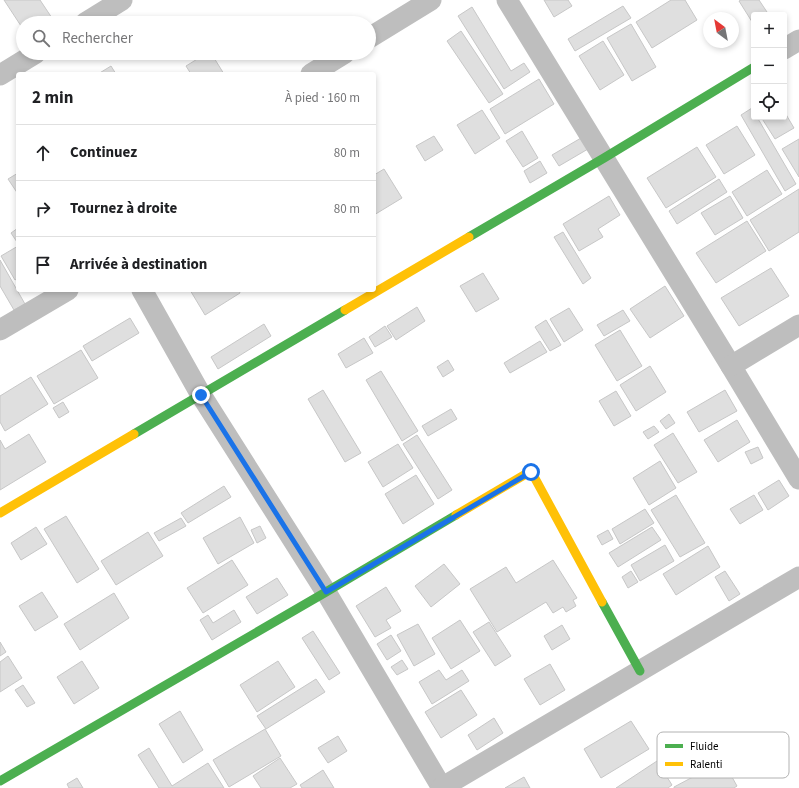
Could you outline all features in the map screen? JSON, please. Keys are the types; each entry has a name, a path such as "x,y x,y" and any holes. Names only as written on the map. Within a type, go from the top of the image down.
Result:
{"street":[{"path":"376,34 431,0"},
{"path":"507,0 799,479"},
{"path":"95,16 116,2"},
{"path":"786,48 799,40"},
{"path":"9,76 28,60"},
{"path":"314,72 334,60"},
{"path":"0,513 604,158 751,69"},
{"path":"0,330 65,292"},
{"path":"143,292 201,395 326,592 441,788 799,577"},
{"path":"731,366 799,325"},
{"path":"0,782 531,472 640,671"}],"building":[{"path":"4,0 40,0 51,16 16,16 16,18"},
{"path":"544,0 568,0 572,6 554,17"},
{"path":"671,0 685,0 697,20 652,48 636,22"},
{"path":"759,0 767,12 751,12 751,20 739,1"},
{"path":"623,6 631,18 575,51 568,39"},
{"path":"472,7 511,71 524,63 530,72 504,89 458,16"},
{"path":"631,24 656,67 632,81 607,38"},
{"path":"461,31 503,94 489,103 447,41"},
{"path":"603,41 624,75 600,90 579,56"},
{"path":"196,60 215,60 223,72 190,72 186,66"},
{"path":"111,66 115,72 101,72"},
{"path":"539,79 554,104 505,134 490,109"},
{"path":"751,109 751,120 759,120 796,184 785,191 741,115"},
{"path":"482,110 500,138 475,154 457,125"},
{"path":"787,116 794,128 775,139 763,120 787,120"},
{"path":"737,126 755,155 724,174 706,145"},
{"path":"522,131 538,158 523,167 506,141"},
{"path":"434,136 443,150 425,161 416,146"},
{"path":"581,138 588,149 559,166 552,155"},
{"path":"799,139 799,177 782,149"},
{"path":"697,147 716,177 666,208 647,178"},
{"path":"540,161 547,173 530,183 524,171"},
{"path":"384,169 402,198 376,214 376,174"},
{"path":"767,170 782,194 747,216 732,192"},
{"path":"16,174 16,191 8,179"},
{"path":"719,179 727,192 677,224 669,211"},
{"path":"799,189 799,232 769,251 750,220"},
{"path":"609,196 620,215 598,229 603,237 579,251 563,224"},
{"path":"730,196 743,218 715,235 701,213"},
{"path":"747,221 766,251 716,283 696,253"},
{"path":"16,229 16,240 11,233"},
{"path":"563,232 591,278 583,284 554,237"},
{"path":"16,247 15,280 1,256"},
{"path":"0,260 16,288 16,292 18,292 25,304 14,310 0,286"},
{"path":"771,268 789,296 739,326 721,298"},
{"path":"483,273 499,299 476,312 460,286"},
{"path":"665,286 684,316 650,338 630,309"},
{"path":"191,292 240,292 240,293 205,315"},
{"path":"417,307 425,321 396,340 387,326"},
{"path":"569,308 583,330 564,342 550,319"},
{"path":"623,310 630,321 604,336 597,325"},
{"path":"130,318 139,333 92,361 83,346"},
{"path":"546,320 561,345 550,351 535,327"},
{"path":"264,324 271,336 218,369 211,357"},
{"path":"385,326 392,337 375,347 369,337"},
{"path":"620,330 642,366 617,381 595,345"},
{"path":"364,338 373,353 346,368 338,354"},
{"path":"540,341 547,352 510,373 504,363"},
{"path":"81,350 98,378 54,404 37,376"},
{"path":"448,360 454,370 443,377 437,367"},
{"path":"650,366 666,392 636,411 620,385"},
{"path":"381,371 418,431 402,441 366,380"},
{"path":"31,377 48,404 5,431 0,422 0,396"},
{"path":"323,390 361,453 345,462 308,399"},
{"path":"725,390 737,411 699,432 687,412"},
{"path":"616,391 631,416 614,426 599,401"},
{"path":"63,402 69,412 59,418 53,408"},
{"path":"451,409 457,419 428,436 422,426"},
{"path":"669,414 675,423 666,429 660,421"},
{"path":"737,420 750,442 718,462 704,440"},
{"path":"654,426 659,432 648,439 643,432"},
{"path":"673,433 697,472 678,483 654,445"},
{"path":"29,434 46,462 0,490 0,440 5,449"},
{"path":"417,435 452,490 438,499 403,444"},
{"path":"398,444 413,468 383,487 368,462"},
{"path":"758,447 763,458 751,464 745,452"},
{"path":"660,461 676,488 649,505 633,478"},
{"path":"416,475 434,504 403,524 385,494"},
{"path":"779,480 789,496 768,510 758,493"},
{"path":"224,486 231,497 188,523 181,513"},
{"path":"676,495 705,543 680,557 651,510"},
{"path":"754,495 763,510 740,524 730,509"},
{"path":"645,509 654,523 620,544 612,529"},
{"path":"66,516 99,569 77,583 44,529"},
{"path":"240,517 254,543 218,564 203,538"},
{"path":"181,518 186,526 159,541 154,533"},
{"path":"260,526 266,538 257,543 251,530"},
{"path":"36,527 47,544 21,560 11,543"},
{"path":"652,527 661,540 618,567 609,553"},
{"path":"608,530 613,539 602,545 597,536"},
{"path":"148,532 163,556 116,585 101,561"},
{"path":"665,545 674,561 640,581 631,565"},
{"path":"708,546 720,567 676,595 663,574"},
{"path":"232,560 248,585 203,613 187,588"},
{"path":"553,560 577,598 573,600 576,606 566,612 563,607 553,613 546,602 497,632 470,589 506,567 516,583"},
{"path":"444,564 460,584 431,607 415,586"},
{"path":"631,571 638,582 628,588 622,577"},
{"path":"725,571 740,594 729,601 715,577"},
{"path":"277,578 288,595 257,614 246,597"},
{"path":"386,587 401,611 386,620 391,628 375,637 356,606"},
{"path":"42,592 58,617 35,631 19,606"},
{"path":"114,593 129,618 80,650 64,624"},
{"path":"234,610 241,622 212,640 200,620 208,615 213,623"},
{"path":"460,620 480,651 451,669 432,638"},
{"path":"489,622 511,656 495,666 473,632"},
{"path":"418,624 435,654 414,666 397,635"},
{"path":"562,625 570,639 552,650 544,636"},
{"path":"313,631 340,673 329,680 302,638"},
{"path":"391,635 401,651 387,660 377,644"},
{"path":"0,642 6,652 0,656"},
{"path":"8,656 22,678 0,692 0,662"},
{"path":"402,660 408,669 397,675 391,667"},
{"path":"82,661 99,688 74,704 57,677"},
{"path":"278,661 295,687 257,712 240,685"},
{"path":"550,664 565,690 540,705 524,679"},
{"path":"439,670 446,680 462,670 469,681 432,704 419,682"},
{"path":"316,679 325,692 266,729 257,716"},
{"path":"23,685 35,703 27,707 15,690"},
{"path":"461,690 477,715 441,738 425,712"},
{"path":"180,711 203,750 183,763 159,724"},
{"path":"494,718 503,733 477,750 468,735"},
{"path":"631,721 649,749 601,778 584,749"},
{"path":"265,729 281,756 229,787 213,760"},
{"path":"338,736 347,751 328,763 318,748"},
{"path":"149,748 172,786 208,763 224,788 159,788 138,755"},
{"path":"280,758 297,784 290,788 261,788 253,776"},
{"path":"657,761 657,778 668,778 672,785 668,788 616,788"},
{"path":"323,770 334,788 302,788 300,785"},
{"path":"524,777 530,788 505,788"},
{"path":"77,778 83,788 69,788 67,784"},
{"path":"691,778 733,778 737,786 734,788 674,787"}],"traffic: fast":[{"path":"469,237 604,158 751,69"},
{"path":"134,434 345,310"},
{"path":"0,781 456,515"},
{"path":"602,602 640,671"}],"traffic: slow":[{"path":"376,292 469,237"},
{"path":"345,310 376,292"},
{"path":"0,513 134,434"},
{"path":"456,515 531,471 602,602"}],"route":[{"path":"201,395 326,592 531,472"}]}
